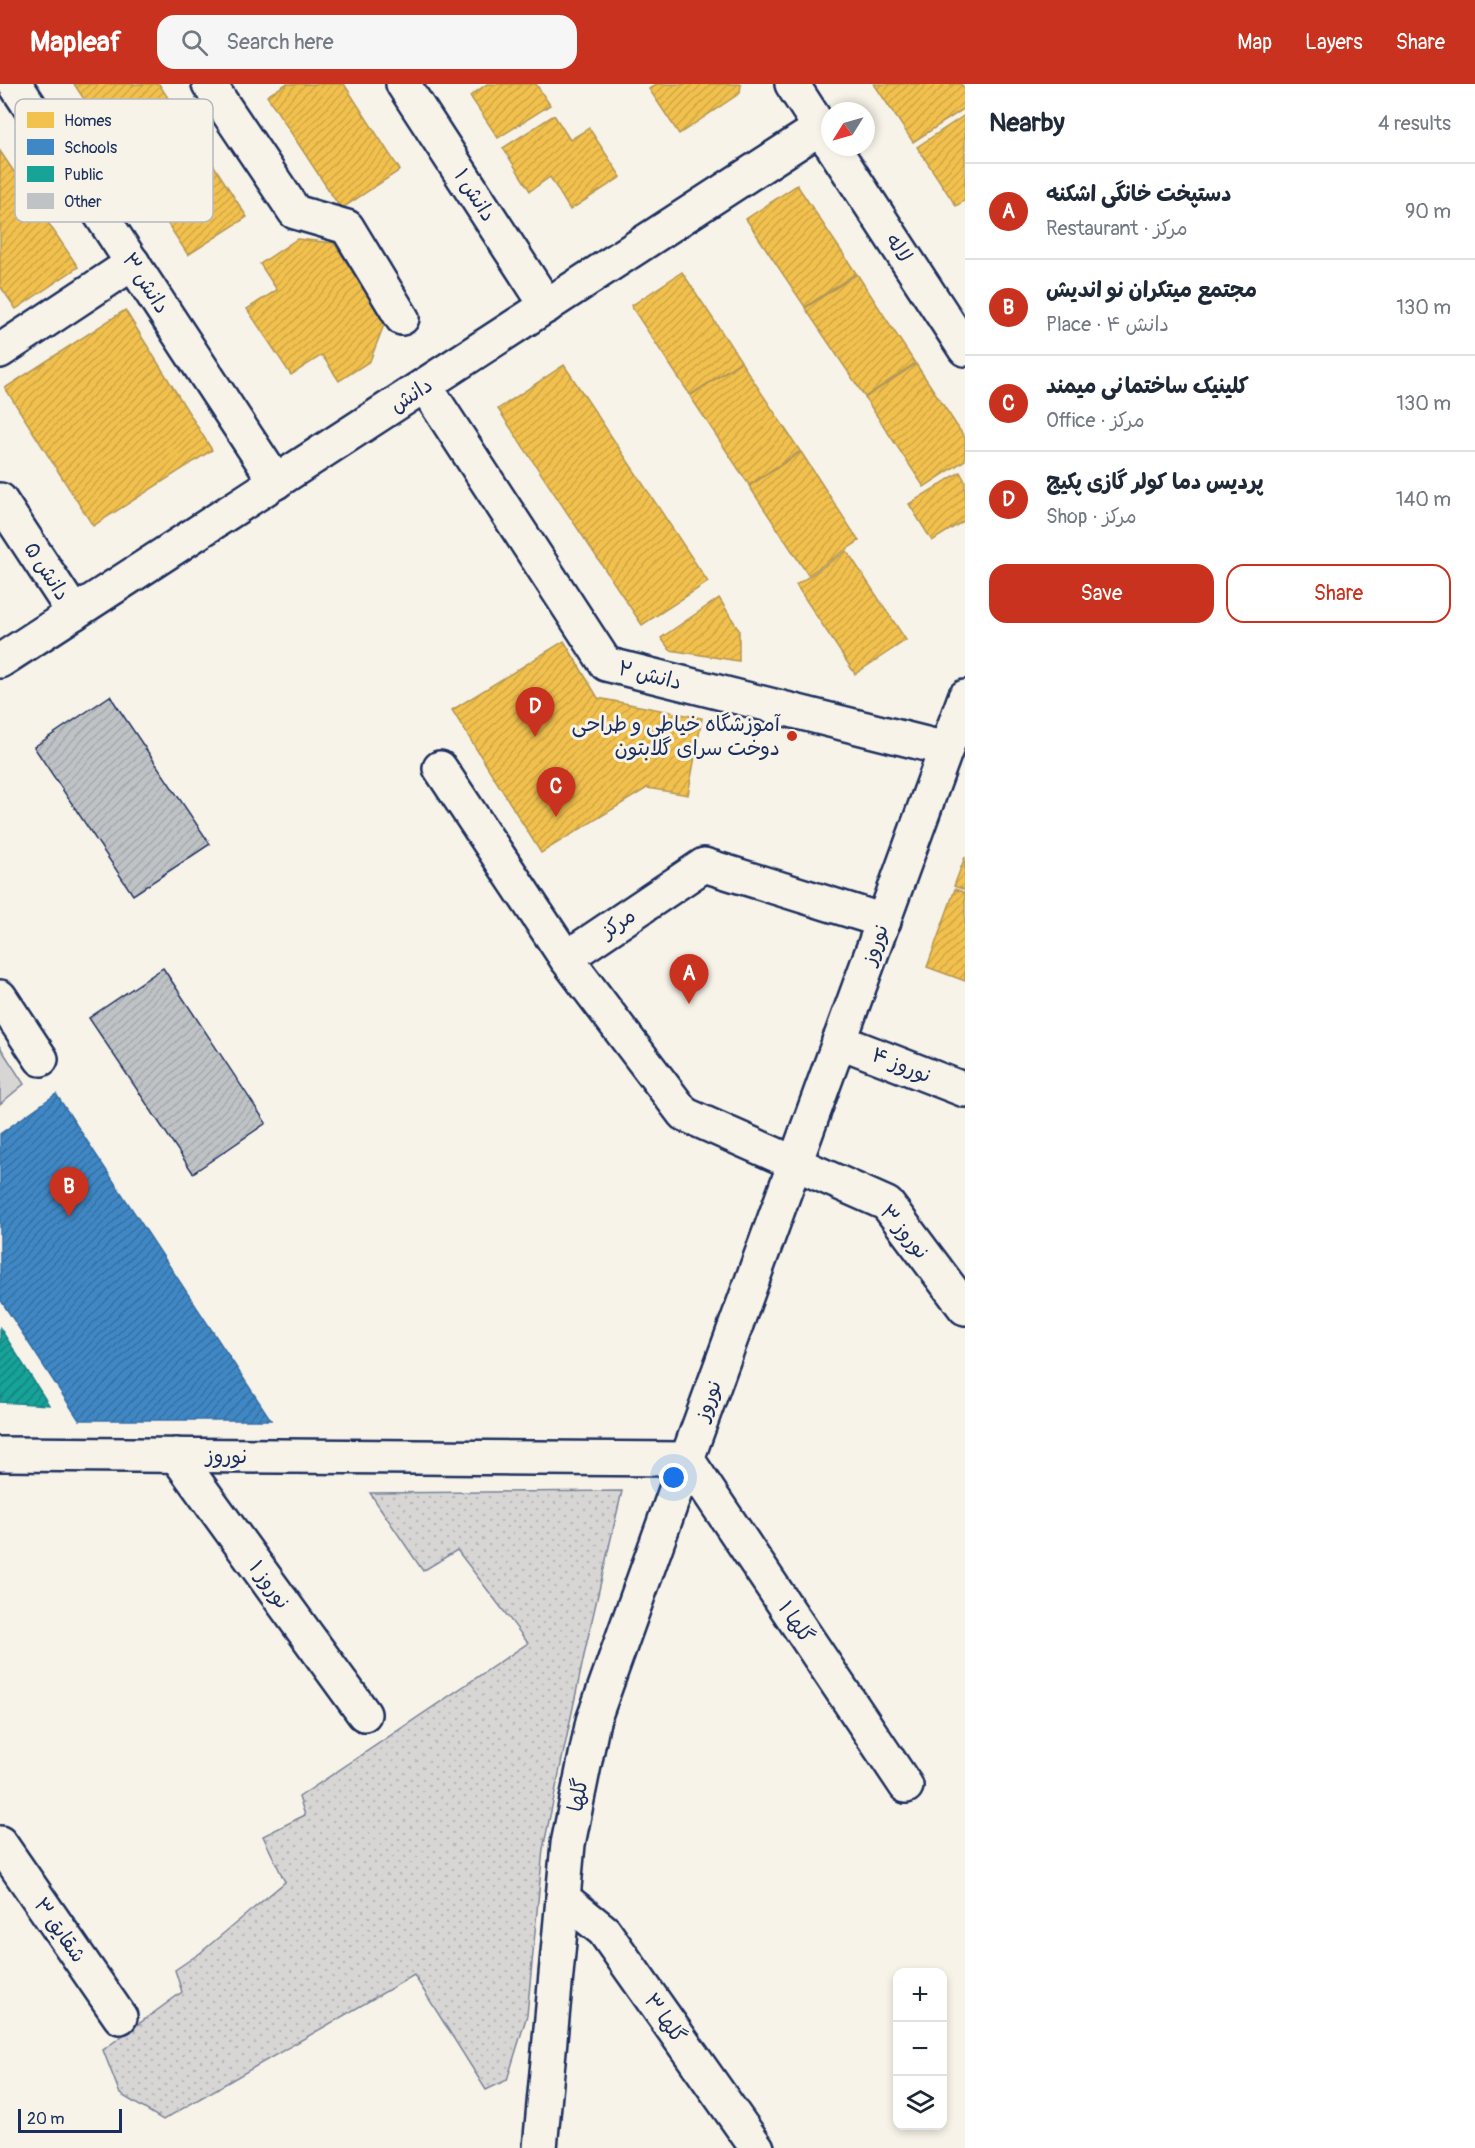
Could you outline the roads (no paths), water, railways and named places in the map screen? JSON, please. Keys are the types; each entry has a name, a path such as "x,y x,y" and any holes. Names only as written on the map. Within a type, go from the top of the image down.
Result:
{"street":[{"name":"دانش ۳","path":"15,84 25,99"},
{"name":"دانش ۱","path":"403,84 547,306"},
{"name":"لاله","path":"792,84 821,128"},
{"path":"213,85 295,212 346,227 402,318"},
{"name":"دانش","path":"0,661 547,306 821,143"},
{"name":"لاله","path":"839,156 965,349"},
{"name":"دانش ۳","path":"106,222 276,482"},
{"path":"0,351 133,263"},
{"name":"دانش ۲","path":"425,386 606,664 946,750"},
{"name":"دانش ۵","path":"0,500 74,613"},
{"name":"نوروز","path":"0,1454 687,1458 965,698"},
{"path":"440,768 566,958"},
{"name":"مرکز","path":"566,958 705,866 884,921"},
{"name":"نوروز ۳","path":"566,958 684,1114 887,1204 965,1308"},
{"path":"0,997 41,1059"},
{"name":"نوروز ۴","path":"839,1041 965,1090"},
{"name":"نوروز ۱","path":"176,1455 364,1714"},
{"name":"گلها ۱","path":"687,1458 906,1786"},
{"name":"گلها","path":"540,2148 568,1844 593,1721 687,1458"},
{"name":"شقایق ۳","path":"0,1843 120,2017"},
{"name":"گلها ۳","path":"562,1898 604,1931 757,2148"}],"place":[{"name":"آموزشگاه خیاطی و طراحی دوخت سرای گلابتون","path":"792,736"},
{"name":"پردیس دما کولر گازی پکیج","path":"535,737"},
{"name":"کلینیک ساختمانی میمند","path":"556,817"},
{"name":"دستپخت خانگی اشکنه","path":"689,1004"},
{"name":"مجتمع میتکران نو اندیش","path":"69,1217"}]}
